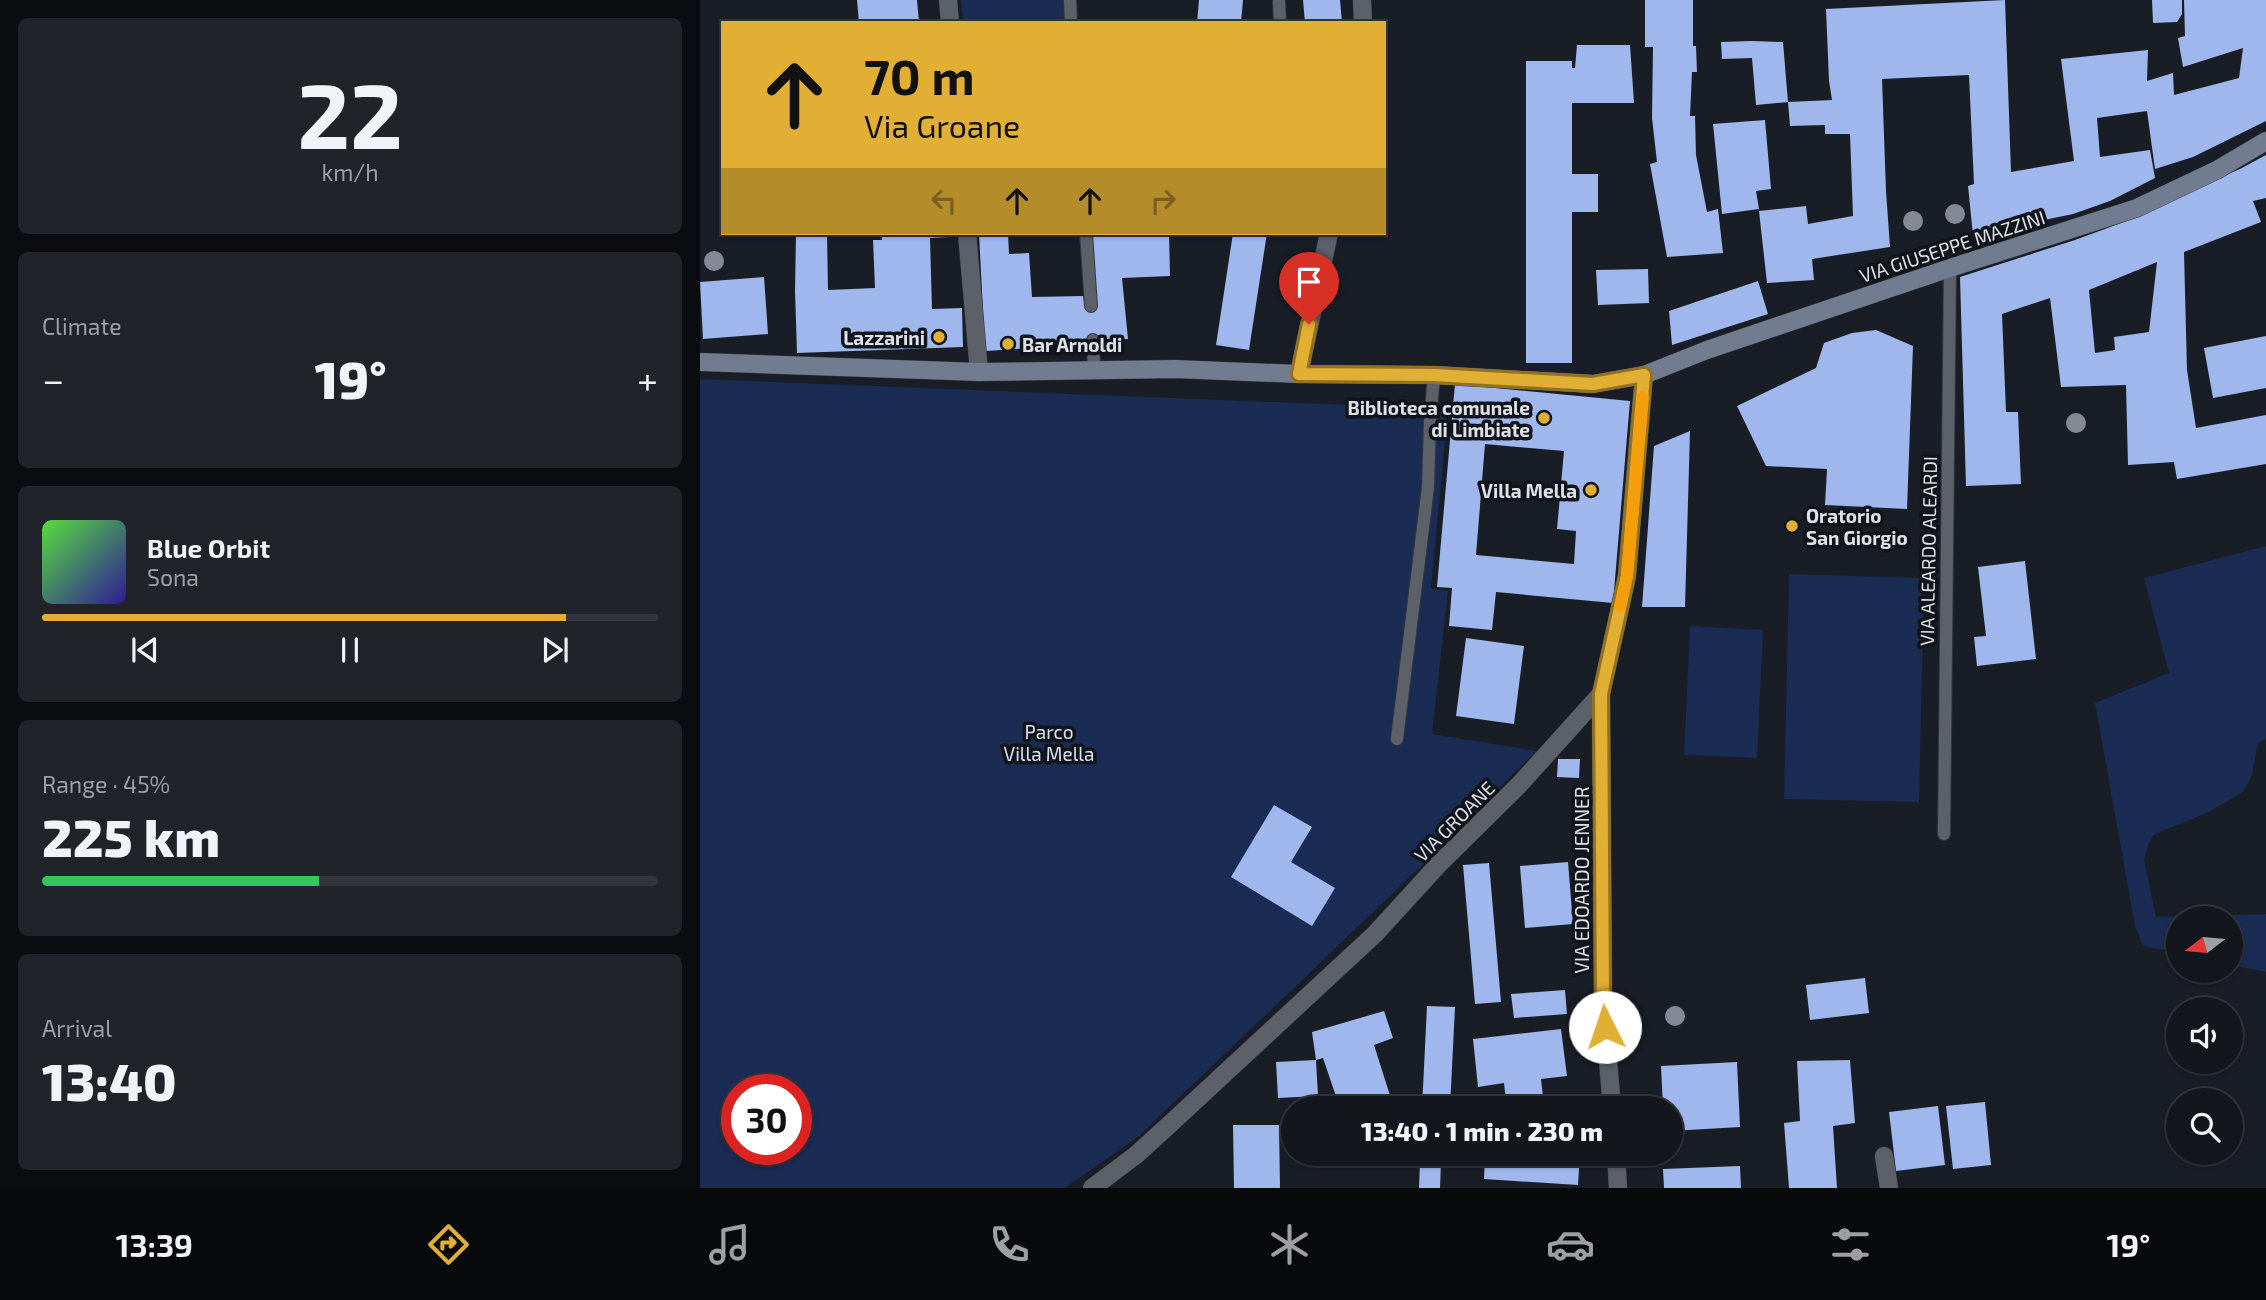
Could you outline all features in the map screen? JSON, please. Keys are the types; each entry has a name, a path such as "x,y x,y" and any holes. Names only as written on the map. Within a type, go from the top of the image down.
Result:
{"street":[{"path":"948,0 950,21"},
{"path":"1362,0 1363,21"},
{"name":"VIA GIUSEPPE MAZZINI","path":"700,362 979,372 1175,369 1299,374 1434,375 1593,384 1644,375 1950,268 2137,208 2217,170 2266,141"},
{"path":"967,235 979,372"},
{"path":"1299,374 1329,235"},
{"name":"VIA GROANE","path":"1092,1188 1136,1155 1375,934 1439,864 1520,785 1601,694 1627,576 1644,375"},
{"name":"VIA EDOARDO JENNER","path":"1601,694 1603,1000 1611,1096"},
{"path":"1884,1156 1889,1188"},
{"path":"1617,1166 1618,1188"}],"lane":[{"path":"1070,0 1071,21"},
{"path":"1279,2 1280,21"},
{"path":"1086,235 1091,306"},
{"name":"VIA ALEARDO ALEARDI","path":"1944,834 1950,268"},
{"path":"1093,340 1094,370"},
{"path":"1397,739 1427,486 1434,375"}],"green space":[{"path":"961,0 1063,0 1065,21 963,21"},
{"name":"Parco Villa Mella","path":"700,379 1448,409 1431,588 1448,591 1432,734 1536,751 1416,871 1139,1136 1065,1188 700,1188"},
{"path":"2266,546 2266,739 2258,743 2252,774 2241,793 2211,811 2154,835 2149,843 2144,860 2156,917 2166,917 2166,950 2143,946 2135,926 2095,703 2169,673 2144,578"},
{"path":"1789,574 1924,578 1919,802 1784,799"},
{"path":"1690,626 1763,630 1757,758 1684,755"},
{"path":"2266,914 2266,972 2244,968 2244,915"}],"building":[{"path":"857,0 917,0 919,21 859,21"},
{"path":"1199,0 1243,0 1241,21 1197,21"},
{"path":"1303,0 1340,0 1342,21 1305,21"},
{"path":"1645,0 1693,0 1693,46 1696,46 1697,72 1692,72 1690,116 1695,116 1696,155 1707,212 1718,209 1723,253 1667,257 1650,164 1657,162 1652,118 1653,47 1645,47"},
{"path":"2005,0 2011,172 2074,161 2061,59 2148,50 2147,81 2173,73 2174,95 2239,78 2243,48 2183,67 2178,38 2185,36 2184,0 2266,0 2266,121 2193,157 2155,169 2147,111 2097,118 2100,157 2150,150 2155,178 2110,201 2073,214 1973,235 1968,186 1974,184 1969,75 1882,79 1890,247 1812,259 1814,280 1767,283 1759,211 1806,206 1808,224 1853,216 1850,134 1825,134 1825,125 1790,126 1788,102 1832,100 1826,9"},
{"path":"2152,0 2182,0 2182,14 2177,22 2153,23"},
{"path":"1721,42 1783,42 1788,102 1756,105 1752,58 1722,59"},
{"path":"1577,45 1630,45 1634,103 1572,103 1572,174 1598,174 1598,212 1572,212 1572,363 1526,363 1526,61 1572,61 1572,68 1575,68"},
{"path":"1765,120 1771,189 1756,191 1759,209 1722,214 1713,124"},
{"path":"2266,155 2266,198 2253,201 2261,222 2184,252 2187,370 2196,428 2266,415 2266,464 2177,479 2174,462 2128,465 2126,385 2061,387 2050,298 2002,314 2006,412 2018,412 2021,484 1966,486 1960,277 2148,213 2188,191","holes":["2157,262 2149,332 2114,337 2115,350 2095,353 2089,290"]},
{"path":"796,235 827,235 828,290 875,288 873,240 882,240 882,235 950,235 930,238 932,309 962,308 963,347 797,353"},
{"path":"979,235 1008,235 1009,254 1029,253 1032,297 1083,296 1085,306 1094,306 1091,235 1169,235 1170,276 1122,278 1128,339 985,351"},
{"path":"1233,235 1267,235 1249,350 1216,345"},
{"path":"1648,269 1649,303 1598,305 1596,270"},
{"path":"764,277 768,334 703,339 700,282"},
{"path":"1758,281 1768,314 1672,345 1669,311"},
{"path":"1876,330 1913,346 1907,509 1825,505 1827,469 1766,466 1737,406 1816,368 1824,343 1852,333"},
{"path":"2266,336 2266,388 2213,398 2204,348"},
{"name":"Villa Mella","path":"1455,384 1630,401 1613,603 1496,592 1492,630 1449,626 1452,588 1437,587","holes":["1485,444 1564,451 1557,529 1576,531 1574,564 1476,555"]},
{"path":"1690,431 1685,607 1642,607 1654,446"},
{"path":"2025,561 2036,659 1977,666 1974,637 1986,636 1978,567"},
{"path":"1466,638 1524,646 1514,724 1456,716"},
{"path":"1558,759 1580,759 1579,778 1557,777"},
{"path":"1274,805 1312,827 1291,862 1335,888 1312,926 1231,877"},
{"path":"1568,862 1573,924 1525,928 1520,866"},
{"path":"1489,863 1501,1002 1475,1004 1463,865"},
{"path":"1865,978 1869,1013 1810,1020 1806,985"},
{"path":"1565,990 1567,1014 1514,1018 1511,994"},
{"path":"1427,1006 1455,1007 1451,1096 1423,1096"},
{"path":"1384,1011 1393,1038 1374,1045 1390,1096 1336,1096 1323,1058 1316,1060 1312,1032"},
{"path":"1561,1029 1567,1076 1541,1079 1543,1096 1505,1096 1504,1083 1478,1087 1473,1039"},
{"path":"1316,1060 1318,1096 1278,1098 1276,1062"},
{"path":"1850,1060 1855,1123 1833,1126 1837,1188 1789,1188 1784,1123 1800,1121 1797,1061"},
{"path":"1737,1062 1740,1127 1683,1130 1683,1096 1662,1096 1661,1066"},
{"path":"1985,1102 1991,1165 1953,1169 1946,1106"},
{"path":"1938,1106 1945,1165 1896,1171 1889,1112"},
{"path":"1233,1125 1279,1125 1280,1188 1234,1188"},
{"path":"1420,1166 1441,1166 1440,1188 1419,1188"},
{"path":"1484,1166 1579,1166 1578,1185 1484,1179"},
{"path":"1740,1166 1741,1188 1664,1188 1663,1169"}],"slow traffic":[{"path":"1620,606 1627,576 1643,397"}],"place":[{"name":"Lazzarini","path":"939,337"},
{"name":"Bar Arnoldi","path":"1008,344"},
{"name":"Biblioteca comunale di Limbiate","path":"1544,418"},
{"name":"Villa Mella","path":"1591,490"},
{"name":"Oratorio San Giorgio","path":"1792,526"}],"route":[{"path":"1309,324 1299,374 1434,375 1593,384 1644,375 1627,576 1601,694 1605,1027"}]}
